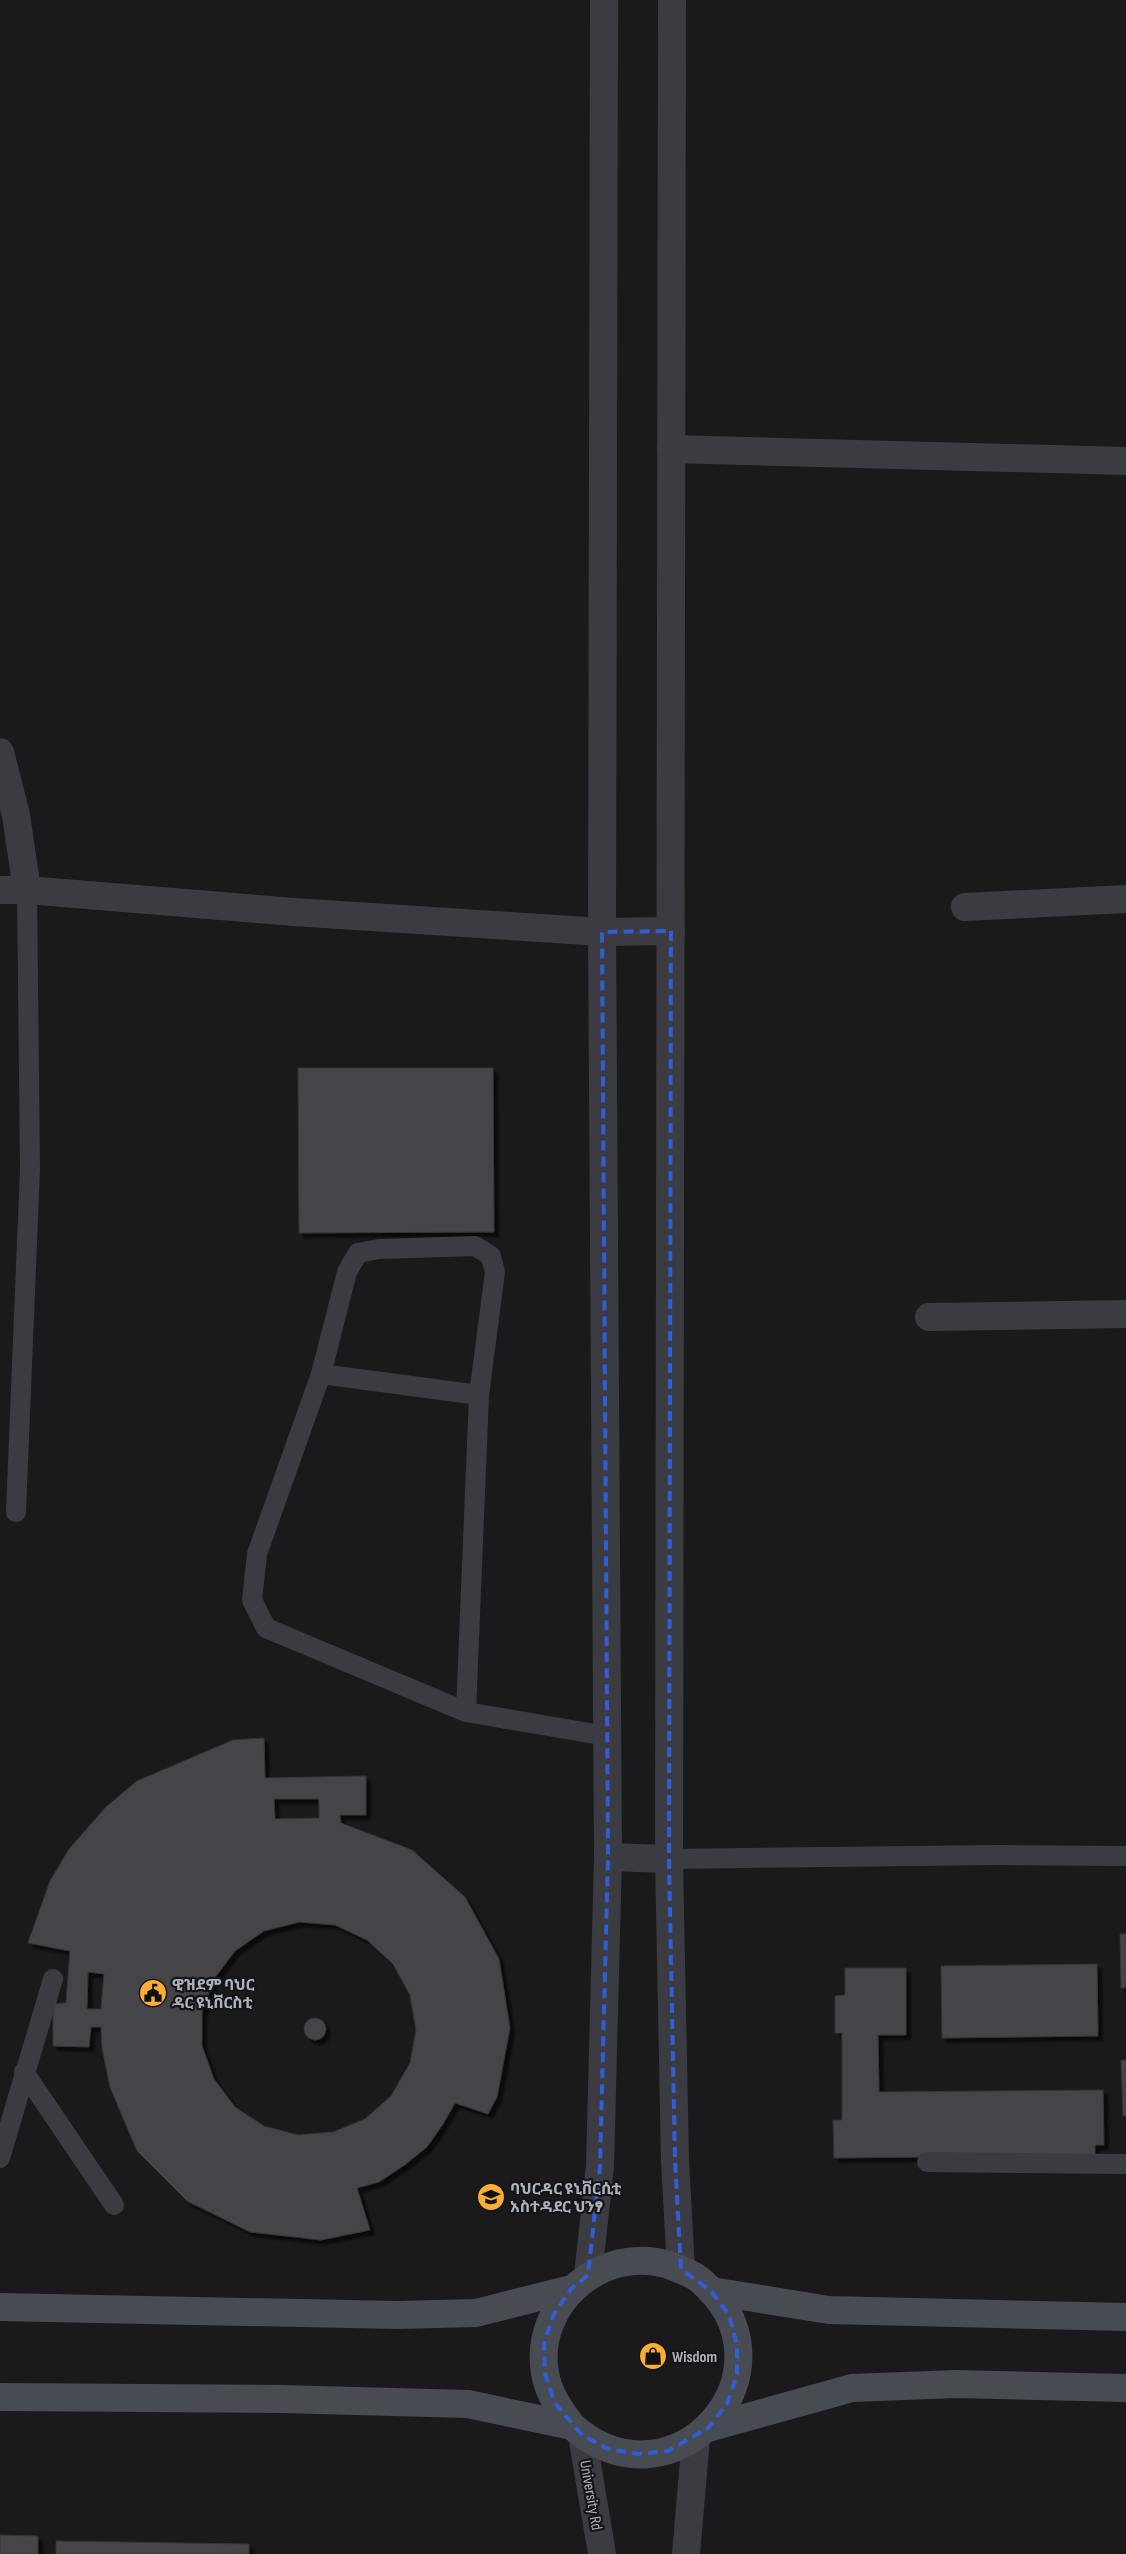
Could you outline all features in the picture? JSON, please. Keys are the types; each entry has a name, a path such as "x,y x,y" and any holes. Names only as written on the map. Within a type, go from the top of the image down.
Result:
{"main road":[{"path":"0,2307 398,2315 476,2313 580,2282 610,2265 634,2260 658,2262 681,2269 698,2278 711,2290 729,2315 738,2345 737,2375 727,2404 702,2433"},
{"path":"577,2431 554,2402 545,2373 544,2343 554,2314 580,2282"},
{"path":"711,2290 829,2310 1126,2317"},
{"path":"0,2397 280,2399 468,2404 577,2431 608,2449 638,2454 668,2451 702,2433 852,2388 956,2384 1126,2388"}],"street":[{"path":"580,2282 600,2166 608,1857 602,932 604,0"},
{"path":"672,0 668,1859 675,2161 681,2269"},
{"path":"670,449 1126,461"},
{"path":"0,752 16,815 27,890"},
{"path":"0,890 27,890 294,912 602,932 670,931"},
{"path":"964,906 1126,899"},
{"path":"929,1317 1126,1314"},
{"path":"608,1857 668,1859"},
{"name":"University Rd","path":"577,2431 602,2554"},
{"path":"686,2554 702,2433"}],"lane":[{"path":"16,1512 30,1169 27,890"},
{"path":"466,1712 479,1395 495,1272 491,1256 475,1246 379,1249 358,1253 347,1272 321,1374 257,1554 252,1600 266,1628 466,1712 607,1736"},
{"path":"321,1374 479,1395"},
{"path":"668,1859 999,1854 1126,1856"},
{"path":"0,2158 53,1979"},
{"path":"24,2072 114,2205"},
{"path":"927,2162 1126,2164"}],"highlighted area":[{"path":"671,931 669,1859 675,2161 681,2269 711,2291 729,2315 737,2345 737,2375 727,2404 708,2428 668,2451 638,2454 608,2449 582,2435 554,2402 545,2373 544,2343 554,2314 571,2289 588,2275 600,2166 608,1857 602,932"}],"building":[{"path":"298,1068 493,1068 494,1232 299,1233"},
{"path":"264,1738 265,1778 366,1776 366,1815 340,1815 341,1823 412,1850 465,1897 499,1959 510,2028 497,2097 488,2114 455,2103 427,2147 379,2182 357,2188 370,2230 321,2240 250,2232 187,2201 137,2151 110,2087 102,2048 101,2027 91,2027 89,2047 53,2046 53,2004 66,2003 70,1951 28,1943 50,1881 69,1849 106,1807 137,1781 233,1740","holes":["274,1799 319,1799 319,1818 275,1819","299,1922 335,1925 367,1940 393,1964 410,1995 416,2030 410,2063 391,2096 365,2119 333,2132 298,2135 264,2126 235,2107 214,2079 202,2046 202,2012 214,1979 235,1951 264,1931","88,1972 104,1974 101,2009 87,2009"]},
{"path":"1120,1934 1126,1934 1126,1987 1121,1988"},
{"path":"1097,1964 1098,2036 942,2038 941,1966"},
{"path":"845,1968 906,1968 906,2035 878,2035 879,2092 1103,2090 1104,2145 1095,2145 1095,2155 834,2158 833,2120 842,2120 842,2033 835,2033 835,1996 845,1995"},
{"path":"315,2018 325,2025 326,2029 319,2039 315,2040 305,2033 304,2029 311,2019"},
{"path":"1121,2060 1126,2060 1126,2116 1123,2116"},
{"path":"0,2535 38,2536 38,2554 0,2554"},
{"path":"56,2541 249,2544 249,2554 56,2554"}],"place":[{"name":"ዊዝደም ባህር ዳር ዩኒቨርስቲ","path":"153,1993"},
{"name":"ባህርዳር ዩኒቨርሲቲ አስተዳደር ህንፃ","path":"491,2197"},
{"name":"Wisdom","path":"653,2356"}]}
